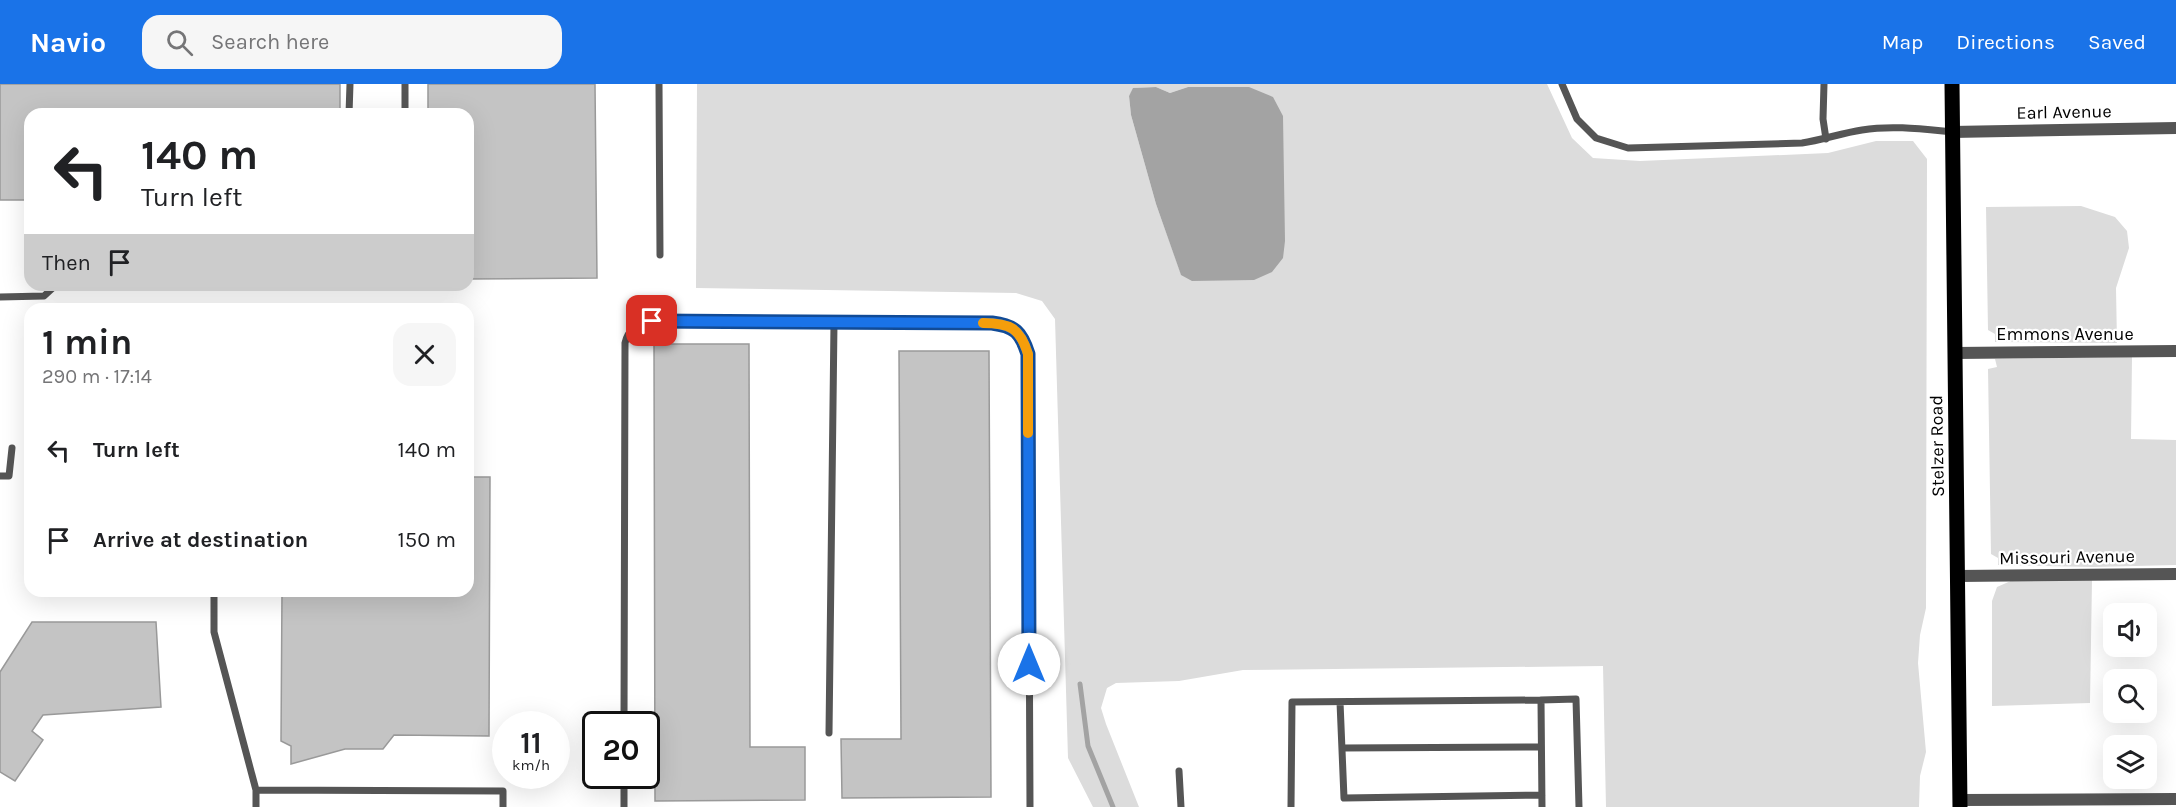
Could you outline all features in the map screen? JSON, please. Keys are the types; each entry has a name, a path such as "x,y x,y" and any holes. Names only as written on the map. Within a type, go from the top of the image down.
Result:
{"main road":[{"name":"Stelzer Road","path":"1952,84 1960,803"}],"street":[{"name":"Earl Avenue","path":"1952,132 2176,128"},
{"name":"Emmons Avenue","path":"1955,353 2176,351"},
{"name":"Missouri Avenue","path":"1958,576 2176,574"},
{"path":"1960,803 2176,799"}],"lane":[{"path":"349,108 350,84"},
{"path":"405,84 405,108"},
{"path":"659,84 660,255"},
{"path":"1562,84 1577,119 1596,138 1628,148 1802,143 1826,140 1862,130 1905,127 1952,132"},
{"path":"1824,84 1823,119 1826,140"},
{"path":"0,297 44,296 49,291"},
{"path":"624,711 626,337 639,323 652,321 992,323 1008,325 1017,331 1028,354 1030,807"},
{"path":"829,733 834,323"},
{"path":"0,476 9,476 12,448"},
{"path":"214,597 214,632 256,790 256,807"},
{"path":"1291,807 1292,702 1576,699 1579,807"},
{"path":"1541,700 1542,807"},
{"path":"1340,702 1344,798 1542,795"},
{"path":"1342,748 1541,747"},
{"path":"1179,771 1181,807"},
{"path":"624,789 624,807"},
{"path":"256,790 503,791 503,807"}],"shaded area":[{"path":"697,84 1547,84 1572,138 1593,158 1640,161 1828,153 1876,141 1913,141 1927,159 1926,608 1920,635 1918,663 1926,752 1920,776 1919,807 1606,807 1603,666 1243,670 1179,681 1116,683 1107,688 1101,708 1139,807 1093,807 1068,758 1055,319 1042,301 1016,293 696,288","holes":["1156,87 1170,93 1188,87 1181,274 1156,204 1131,115 1129,96 1134,88"]},
{"path":"1156,87 1170,93 1188,87 1249,87 1273,97 1283,116 1285,241 1283,258 1272,272 1254,280 1192,281 1181,275 1156,204 1131,115 1129,96 1133,88"},
{"path":"2081,206 2115,217 2127,231 2129,248 2116,288 2117,343 1995,342 1995,334 1988,330 1986,207"},
{"path":"2132,357 2131,439 2176,440 2176,565 2093,567 1998,565 1998,558 1991,554 1988,369 1997,367 1995,359"},
{"path":"2013,580 2092,580 2090,703 1992,706 1992,601 1997,587"}],"building":[{"path":"0,84 340,84 340,108 24,108 24,200 0,200"},
{"path":"428,84 595,84 597,278 474,279 474,108 428,108"},
{"path":"654,344 749,344 750,747 805,747 805,800 655,801 655,789 660,789 660,711 655,711"},
{"path":"899,351 989,351 991,797 842,798 841,739 901,739"},
{"path":"474,477 490,477 489,736 394,735 383,749 345,749 291,764 291,746 281,741 282,597 474,597"},
{"path":"32,622 156,622 161,707 43,715 32,731 43,740 15,781 0,772 0,672"}],"waterway":[{"path":"1080,684 1088,746 1113,807"}],"slow traffic":[{"path":"983,323 1008,325 1017,331 1024,342 1028,354 1028,433"}],"route":[{"path":"652,321 992,323 1008,325 1017,331 1028,354 1029,664"}]}
